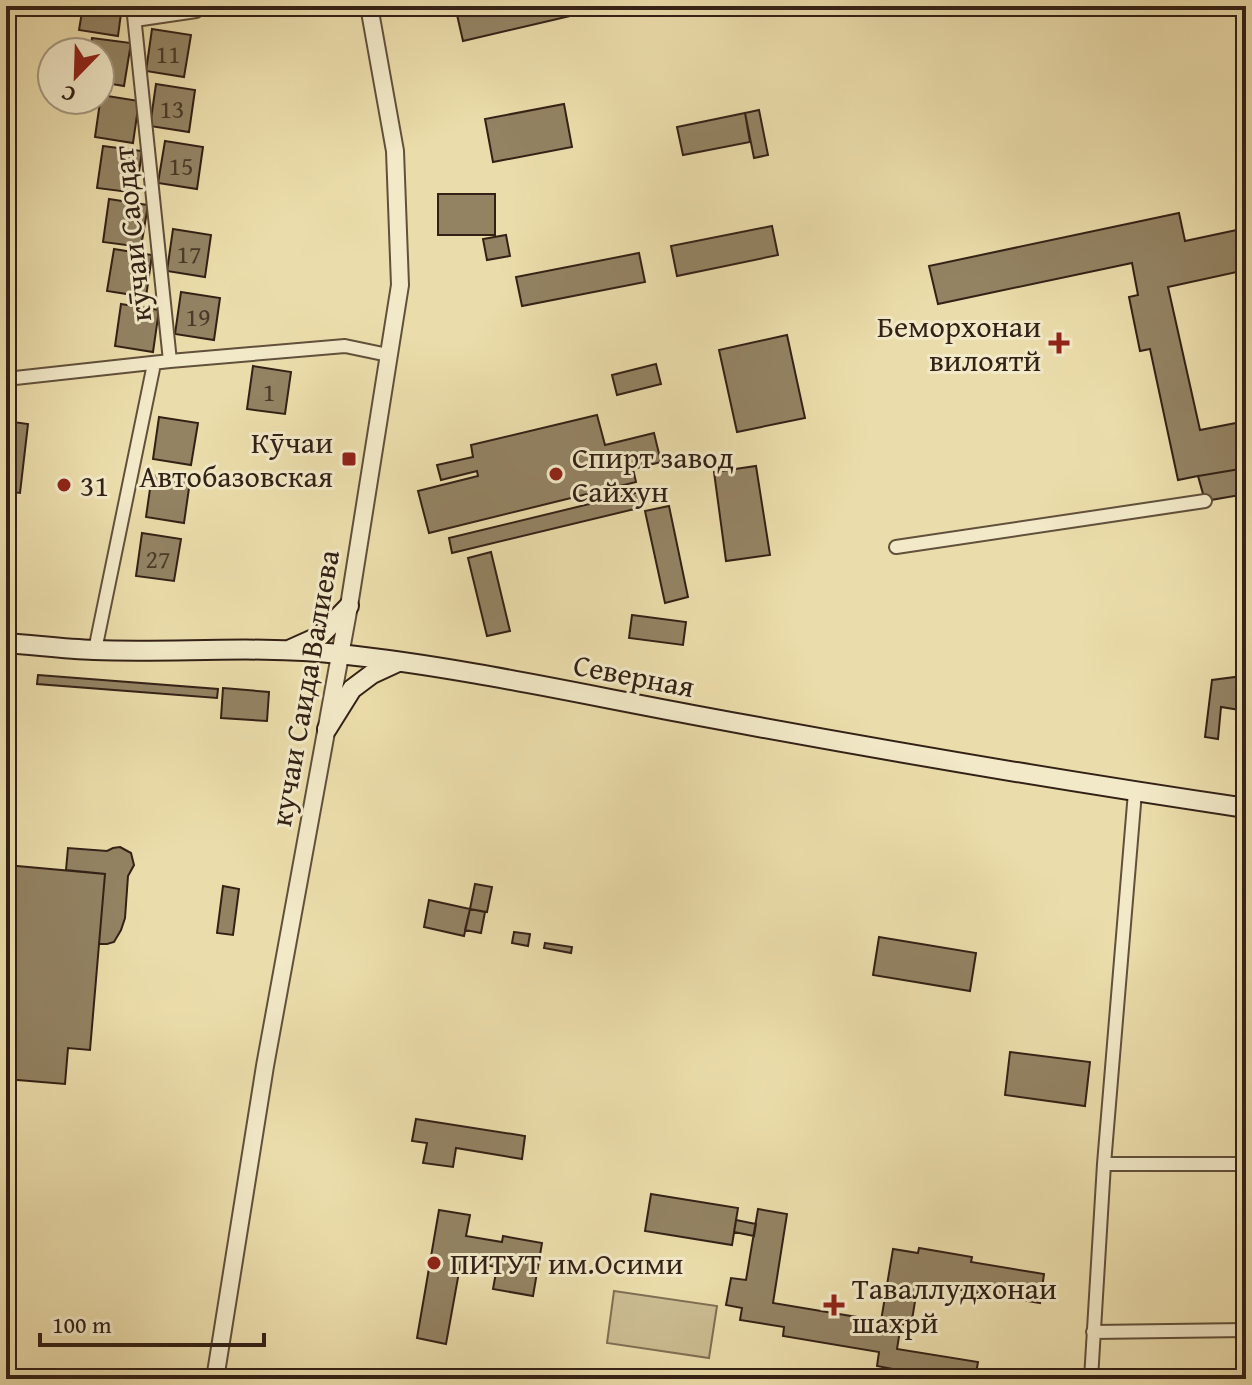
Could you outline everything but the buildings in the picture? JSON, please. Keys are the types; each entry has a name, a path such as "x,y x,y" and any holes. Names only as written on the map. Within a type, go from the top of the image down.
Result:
{"main road":[{"path":"289,650 320,636 349,606"},
{"name":"Северная","path":"6,643 95,650 289,650 341,654 580,692 727,721 1135,792 1246,808"},
{"path":"327,729 352,689 372,674 398,662"}],"street":[{"name":"кӯчаи Саодат","path":"133,6 170,361"},
{"path":"135,20 196,11 201,6"},
{"name":"кучаи Саида Валиева","path":"215,1379 265,1066 341,654 400,285 395,151 369,6"},
{"path":"6,379 345,346 388,355"},
{"path":"95,650 154,364"},
{"path":"896,547 1205,501"},
{"path":"1091,1379 1104,1164 1135,792"},
{"path":"1104,1164 1246,1164"},
{"path":"1093,1332 1246,1330"}],"shaded area":[{"path":"614,1291 717,1306 709,1358 607,1343"}],"place":[{"name":"Беморхонаи вилоятй","path":"1059,343"},
{"name":"Кӯчаи Автобазовская","path":"349,459"},
{"name":"Спирт завод Сайхун","path":"556,474"},
{"name":"31","path":"64,485"},
{"name":"ПИТУТ им.Осими","path":"434,1263"},
{"name":"Таваллудхонаи шахрй","path":"834,1305"}]}
